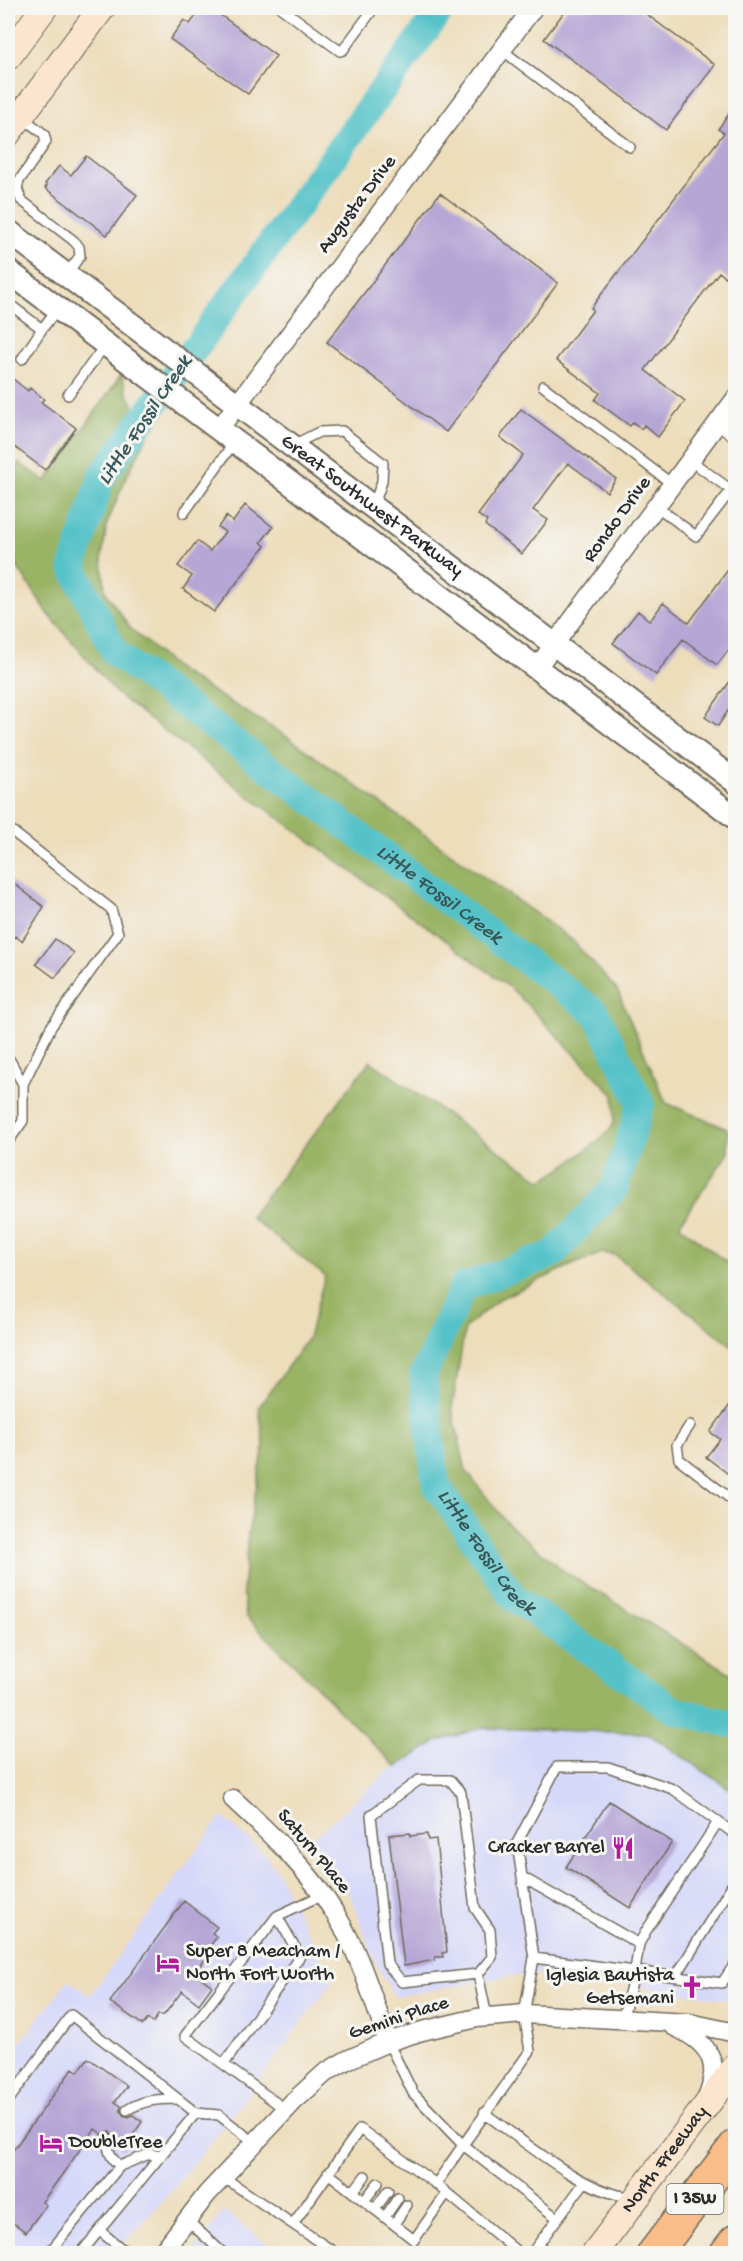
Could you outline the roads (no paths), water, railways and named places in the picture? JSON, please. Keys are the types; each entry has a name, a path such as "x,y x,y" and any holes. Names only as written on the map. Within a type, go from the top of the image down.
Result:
{"highway":[{"name":"I 35W","path":"654,2253 735,2146"},
{"path":"726,2253 735,2241"}],"main road":[{"path":"8,57 44,8"},
{"path":"14,125 102,8"},
{"name":"North Freeway","path":"594,2253 735,2066"}],"street":[{"name":"Augusta Drive","path":"220,430 230,399 533,8"},
{"name":"Great Southwest Parkway","path":"8,231 735,782"},
{"name":"Great Southwest Parkway","path":"8,271 735,818"},
{"name":"Rondo Drive","path":"536,669 735,398"},
{"name":"Saturn Place","path":"233,1799 274,1837 307,1874 337,1915 366,1977 388,2042"},
{"name":"Gemini Place","path":"161,2253 223,2177 286,2110 325,2073 347,2060 388,2042 422,2031 487,2017 525,2014 689,2023 735,2033"},
{"name":"Gemini Place","path":"663,2022 693,2035 713,2058 714,2078 702,2110"}],"lane":[{"path":"281,8 340,51 374,8"},
{"path":"502,50 630,147"},
{"path":"14,125 44,134 46,141 17,188 21,200 79,247 80,256 66,275"},
{"path":"8,303 42,329"},
{"path":"22,359 58,308"},
{"path":"68,395 106,344"},
{"path":"543,386 672,484"},
{"path":"716,424 735,438"},
{"path":"184,513 220,430"},
{"path":"291,446 319,432 342,431 383,463 382,481 373,508"},
{"path":"656,506 696,536 733,487 690,460"},
{"path":"8,828 111,909 118,933 51,1027 23,1084 22,1121 8,1142"},
{"path":"8,1057 23,1084"},
{"path":"690,1425 677,1445 679,1459 735,1503"},
{"path":"436,2184 530,2051 525,2014 534,1958 517,1843 557,1767 608,1767 674,1789 735,1835"},
{"path":"419,1780 450,1780 461,1793 475,1908 490,1930 492,1957 478,1974 402,1982 387,1964 371,1815 419,1780"},
{"path":"622,2020 635,1971 639,1944 718,1822"},
{"path":"522,1877 639,1944"},
{"path":"676,1976 735,1879"},
{"path":"286,2110 185,2036 277,1916 322,1895"},
{"path":"224,2064 300,1956 277,1916"},
{"path":"534,1958 722,1983 735,1962"},
{"path":"478,1974 487,2017"},
{"path":"8,2101 71,2016 196,2113 219,2115 255,2143"},
{"path":"388,2042 413,2093 463,2145 556,2218"},
{"path":"127,2110 139,2103 158,2099 177,2099"},
{"path":"80,2253 196,2113"},
{"path":"484,2113 584,2183 618,2196 637,2197"},
{"path":"293,2224 360,2129 383,2151 404,2167 418,2171 425,2181 436,2184 520,2253"},
{"path":"107,2138 112,2159 120,2166"},
{"path":"48,2253 120,2166 148,2154 161,2156"},
{"path":"412,2180 418,2171"},
{"path":"328,2173 414,2240 447,2193"},
{"path":"353,2192 365,2176"},
{"path":"223,2177 338,2253"},
{"path":"364,2201 378,2182"},
{"path":"531,2253 584,2183"},
{"path":"375,2209 388,2191"},
{"path":"385,2217 398,2198"},
{"path":"394,2224 407,2205"},
{"path":"187,2220 224,2253"},
{"path":"100,2231 128,2253"}],"waterway":[{"name":"Little Fossil Creek","path":"442,8 102,476 73,567 115,653 596,1013 641,1104 614,1189 553,1254 463,1287 423,1376 436,1485 514,1598 674,1710 736,1725"}],"place":[{"name":"Cracker Barrel","path":"623,1848"},
{"name":"Super 8 Meacham / North Fort Worth","path":"168,1963"},
{"name":"Iglesia Bautista Getsemani","path":"692,1987"},
{"name":"DoubleTree","path":"51,2143"}]}
